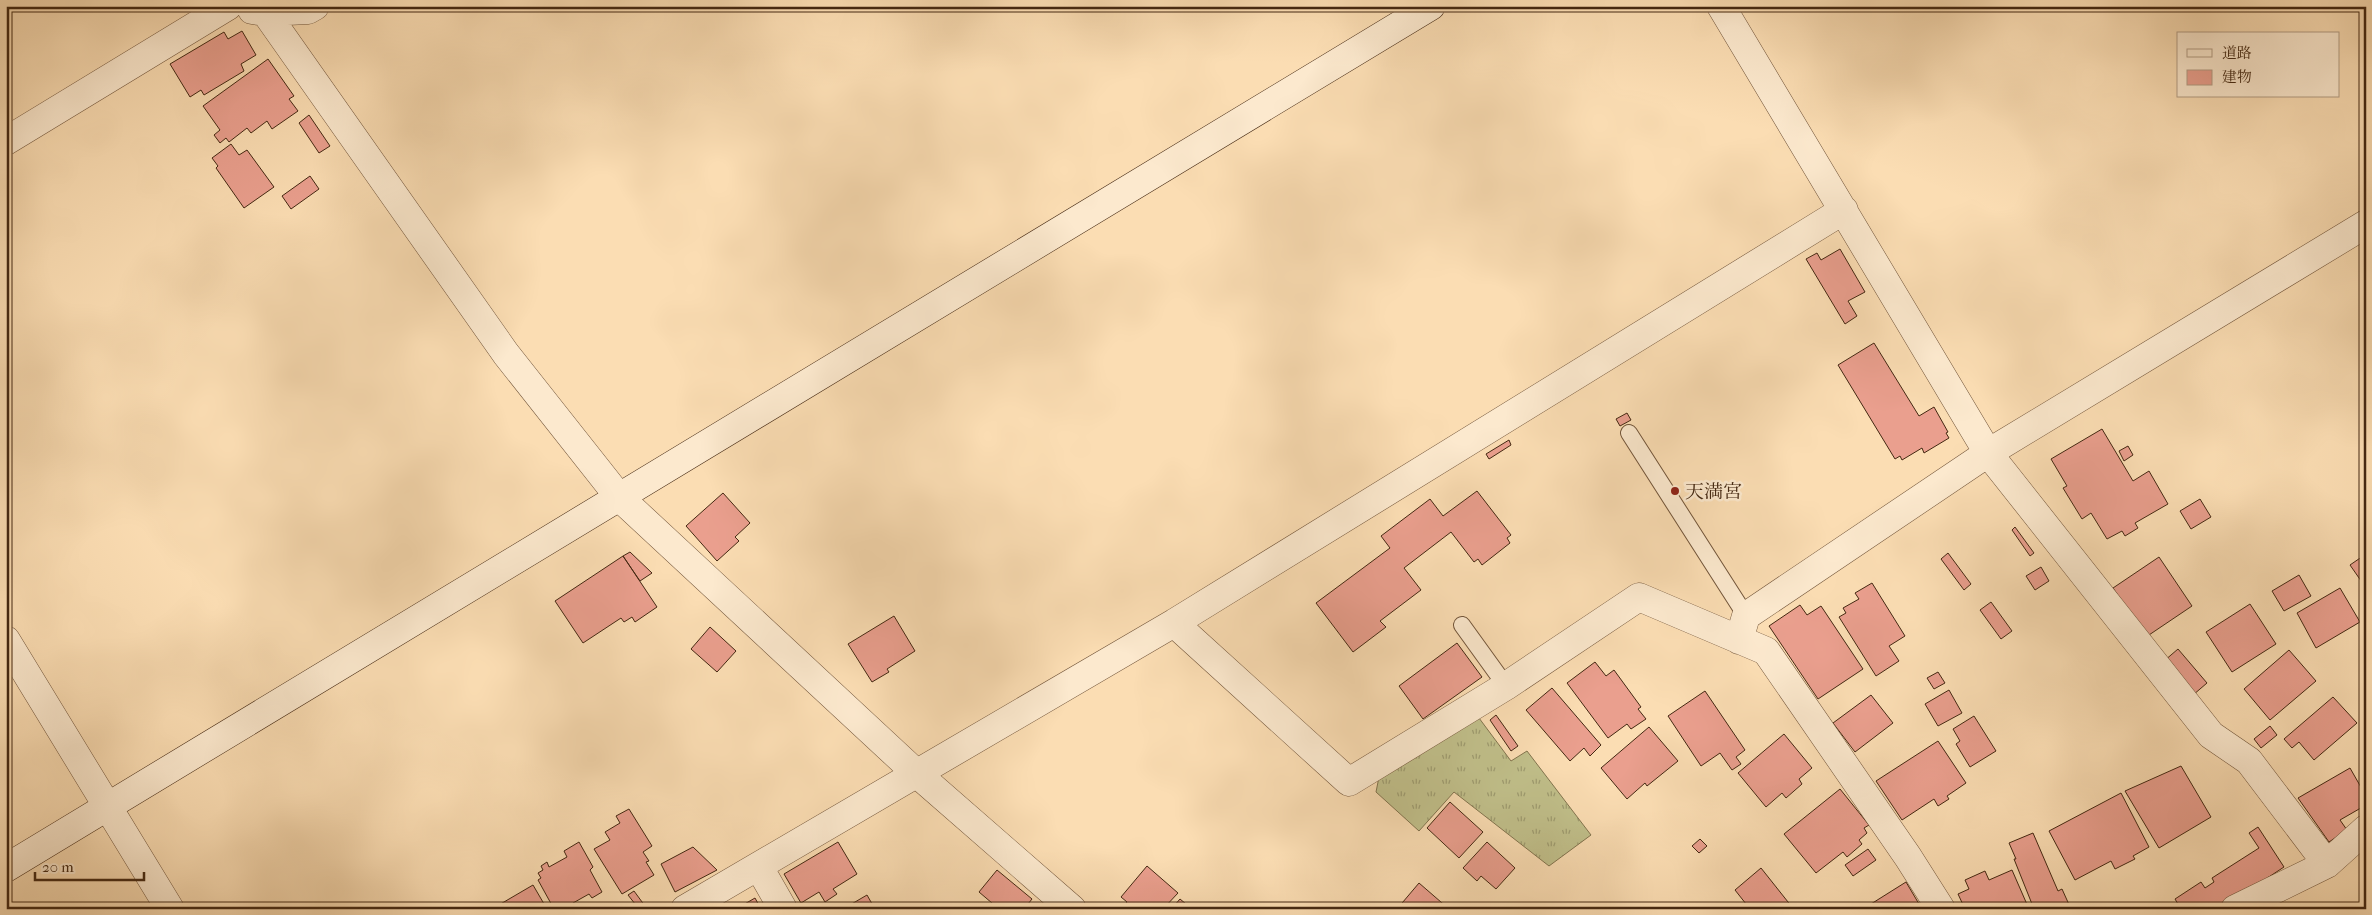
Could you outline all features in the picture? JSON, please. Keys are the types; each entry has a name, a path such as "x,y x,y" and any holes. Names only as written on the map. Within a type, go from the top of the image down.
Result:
{"street":[{"path":"6,141 228,6"},
{"path":"234,6 308,10 314,6"},
{"path":"6,868 1431,6"},
{"path":"1721,6 1988,453 2212,735 2249,761 2326,864"},
{"path":"264,9 506,354 619,497 915,772 1072,909"},
{"path":"684,909 759,867 915,772 1174,623 1844,210"},
{"path":"1743,628 1988,453 2366,224"},
{"path":"1174,623 1349,782 1506,686 1639,597 1743,628 1766,651 1941,909"},
{"path":"6,640 170,909"},
{"path":"2235,909 2326,864 2366,829"},
{"path":"759,867 783,909"}],"lane":[{"path":"1629,433 1743,628"},
{"path":"1462,624 1506,686"}],"green space":[{"path":"1479,718 1511,761 1527,751 1591,835 1549,866 1454,792 1419,831 1376,792 1379,777"}],"building":[{"path":"242,31 256,55 241,64 244,71 204,95 201,90 190,97 170,64 224,32 228,39"},
{"path":"268,59 294,96 289,99 298,111 272,129 267,121 251,133 247,128 229,142 226,138 220,143 214,135 220,130 203,106"},
{"path":"309,115 330,146 319,153 299,123"},
{"path":"231,144 239,155 247,150 274,187 244,208 216,168 218,166 212,158"},
{"path":"310,176 319,189 291,209 282,196"},
{"path":"1840,249 1865,292 1848,301 1857,316 1845,324 1806,259 1817,253 1821,260"},
{"path":"1874,343 1919,416 1934,407 1948,432 1946,433 1949,438 1924,453 1922,448 1902,460 1900,456 1895,459 1838,365"},
{"path":"1627,413 1631,420 1620,426 1616,419"},
{"path":"2102,429 2133,481 2149,471 2168,504 2135,523 2138,528 2125,536 2122,531 2107,539 2091,513 2082,519 2063,488 2067,486 2051,459"},
{"path":"1509,440 1511,445 1489,459 1486,454"},
{"path":"2128,446 2133,455 2124,461 2119,451"},
{"path":"1477,491 1511,535 1507,538 1510,543 1482,565 1478,559 1474,562 1451,532 1404,568 1421,590 1380,621 1386,627 1353,652 1316,603 1390,548 1381,536 1430,499 1443,516"},
{"path":"723,493 750,523 735,537 739,541 717,561 686,526"},
{"path":"2200,499 2211,517 2191,529 2180,511"},
{"path":"2015,527 2034,553 2030,556 2012,530"},
{"path":"630,552 652,573 640,581 623,556"},
{"path":"1948,553 1971,584 1964,590 1941,559"},
{"path":"2366,554 2366,588 2350,565"},
{"path":"623,556 657,607 635,622 632,617 624,622 621,618 583,643 555,601"},
{"path":"2159,557 2192,606 2146,637 2113,588"},
{"path":"2041,567 2049,581 2035,590 2026,576"},
{"path":"2299,575 2311,596 2284,611 2272,591"},
{"path":"1872,583 1905,636 1889,646 1899,661 1876,676 1839,617 1846,613 1843,608 1859,599 1855,593"},
{"path":"2340,588 2360,622 2316,648 2297,613"},
{"path":"1991,602 2012,631 2001,639 1980,610"},
{"path":"2250,604 2276,644 2232,672 2206,632"},
{"path":"1800,605 1807,615 1821,606 1863,669 1818,699 1769,626"},
{"path":"894,616 915,651 887,669 889,672 872,682 848,644"},
{"path":"710,627 736,651 717,672 691,649"},
{"path":"1457,643 1482,677 1423,719 1399,686"},
{"path":"2178,649 2207,683 2193,695 2164,661"},
{"path":"2289,650 2316,681 2270,720 2244,689"},
{"path":"1595,662 1606,676 1614,670 1641,707 1638,709 1646,719 1631,729 1627,724 1608,738 1567,683"},
{"path":"1938,672 1945,683 1934,689 1927,678"},
{"path":"1552,688 1601,745 1590,756 1584,748 1570,761 1526,710"},
{"path":"1949,690 1962,713 1938,726 1925,704"},
{"path":"1705,691 1745,750 1736,757 1741,764 1732,770 1720,753 1701,766 1668,716"},
{"path":"1871,695 1893,723 1855,752 1833,723"},
{"path":"2333,697 2357,723 2314,760 2299,742 2292,748 2284,739"},
{"path":"1496,715 1518,746 1511,751 1490,720"},
{"path":"1974,716 1996,751 1970,767 1956,744 1960,741 1953,729"},
{"path":"2270,726 2277,735 2261,748 2254,739"},
{"path":"1649,727 1678,761 1647,786 1645,783 1627,799 1601,768"},
{"path":"1784,734 1812,768 1799,779 1802,784 1786,798 1782,793 1766,807 1738,773"},
{"path":"1938,741 1966,783 1947,796 1949,799 1938,806 1934,799 1902,820 1876,781"},
{"path":"2181,766 2211,817 2159,848 2125,791"},
{"path":"2350,768 2366,796 2366,805 2340,820 2347,830 2329,842 2298,798"},
{"path":"1840,789 1869,825 1864,828 1867,833 1859,840 1862,844 1847,857 1843,852 1816,873 1784,834"},
{"path":"2121,793 2149,847 2133,856 2135,859 2115,869 2111,861 2075,880 2049,831"},
{"path":"1450,802 1483,832 1459,858 1427,828"},
{"path":"629,809 652,846 643,852 649,861 646,862 654,875 622,894 594,849 610,840 605,832 620,823 616,816"},
{"path":"2258,827 2284,867 2220,909 2181,909 2175,899 2201,882 2205,888 2214,882 2212,878 2259,848 2249,833"},
{"path":"2033,833 2058,891 2062,889 2071,909 2034,909 2009,843"},
{"path":"1700,839 1707,846 1699,853 1692,846"},
{"path":"579,842 593,867 590,870 602,892 592,898 589,894 573,903 576,907 572,909 554,909 538,880 541,878 538,873 543,870 541,866 547,862 549,867 567,857 564,851"},
{"path":"838,842 857,874 833,889 837,894 825,902 819,892 801,903 784,874"},
{"path":"1487,842 1515,868 1496,889 1481,876 1477,881 1463,868"},
{"path":"693,847 717,870 675,892 661,864"},
{"path":"1868,849 1876,860 1853,876 1845,865"},
{"path":"1147,866 1178,893 1163,909 1121,909 1127,902 1121,897"},
{"path":"1761,868 1792,907 1790,909 1750,909 1735,890"},
{"path":"997,870 1032,899 1024,909 999,909 979,892"},
{"path":"2012,870 2029,909 1965,909 1958,894 1969,889 1965,880 1985,871 1989,880"},
{"path":"1906,882 1922,909 1863,909"},
{"path":"1419,883 1449,909 1397,909"},
{"path":"533,885 547,909 492,909"},
{"path":"634,891 645,906 642,909 639,909 628,895"},
{"path":"867,895 875,909 843,909"},
{"path":"755,898 761,909 736,909"},
{"path":"1180,899 1192,909 1175,909 1173,907"}],"place":[{"name":"天満宮","path":"1675,491"}]}
